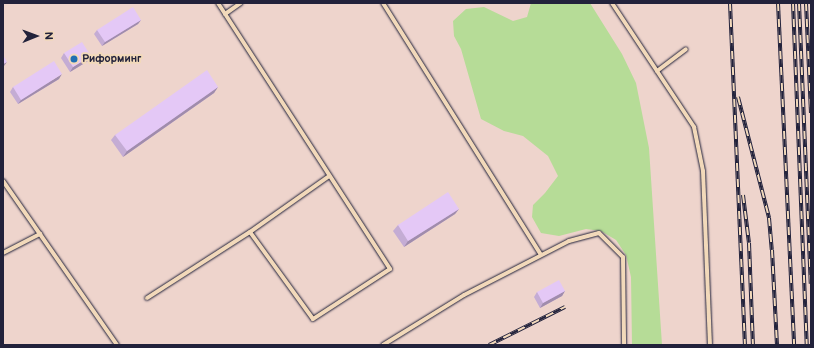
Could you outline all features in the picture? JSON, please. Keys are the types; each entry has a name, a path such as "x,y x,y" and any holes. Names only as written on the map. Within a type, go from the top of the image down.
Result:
{"lane":[{"path":"218,3 390,269 313,319 250,232"},
{"path":"225,14 241,3"},
{"path":"383,3 541,255"},
{"path":"612,3 694,127 703,171 710,345"},
{"path":"657,71 686,49"},
{"path":"147,298 250,232 330,176"},
{"path":"3,182 117,345"},
{"path":"384,345 464,295 569,241 599,233 623,257 624,345"},
{"path":"3,253 40,234"}],"shaded area":[{"path":"3,3 811,3 811,345 3,345"}],"green space":[{"path":"531,3 590,3 622,54 636,83 649,148 662,345 632,345 631,277 626,255 616,240 601,231 586,229 559,236 541,233 532,217 533,205 545,193 558,176 548,156 523,136 504,131 481,119 461,49 454,36 453,21 466,9 484,7 513,21 527,17"}],"building":[{"path":"133,7 141,20 105,42 97,30"},
{"name":"Риформинг","path":"82,42 91,56 73,67 64,53"},
{"path":"3,55 7,62 3,64"},
{"path":"54,61 62,74 21,100 13,87"},
{"path":"207,70 218,87 127,151 115,135"},
{"path":"448,192 459,209 408,241 398,225"},
{"path":"559,280 565,291 543,303 537,292"}],"railway":[{"path":"730,3 745,345"},
{"path":"778,3 794,345"},
{"path":"793,3 807,345"},
{"path":"799,3 811,284"},
{"path":"806,3 811,113"},
{"path":"738,97 769,218 777,345"},
{"path":"743,195 749,243 753,345"},
{"path":"489,345 565,307"}],"place":[{"name":"Риформинг","path":"74,59"}]}
